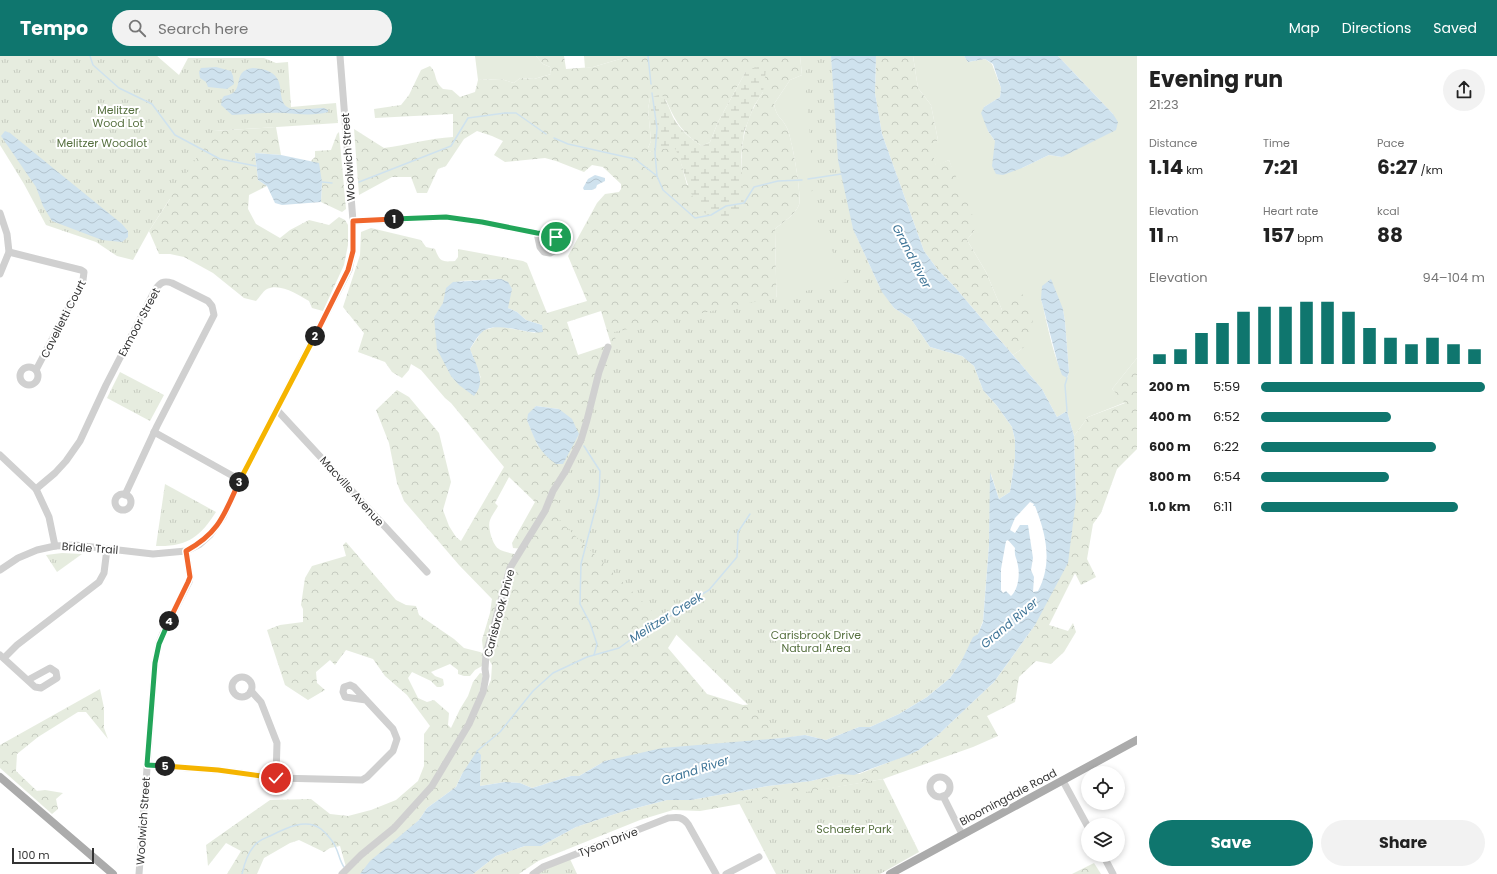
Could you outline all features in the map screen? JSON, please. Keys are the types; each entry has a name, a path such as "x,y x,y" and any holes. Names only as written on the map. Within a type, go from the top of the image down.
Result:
{"main road":[{"name":"Bloomingdale Road","path":"890,874 1137,740"},
{"path":"0,777 113,874"}],"street":[{"name":"Woolwich Street","path":"139,874 155,663 163,633 190,577 186,551 200,544 223,517 240,480 348,270 353,251 353,221 340,56"},
{"path":"0,213 7,234 9,252 0,274"},
{"path":"353,221 446,217 482,222 537,233"},
{"name":"Cavelletti Court","path":"9,252 84,272 84,280 36,370"},
{"name":"Exmoor Street","path":"36,490 66,461 80,441 106,385 154,292 162,282 166,281 208,302 212,306 214,316 154,432"},
{"name":"Carisbrook Drive","path":"344,871 394,828 432,786 469,724 483,692 486,676 486,654 510,568 545,511 553,492 566,472 581,440 599,372 608,347"},
{"name":"Macville Avenue","path":"277,410 426,572"},
{"path":"126,495 154,432 240,480"},
{"path":"0,455 36,490 49,517 55,546"},
{"name":"Bridle Trail","path":"1,568 18,558 37,550 55,546 75,545 153,554 186,551"},
{"path":"28,680 2,657 99,582 104,573 107,549"},
{"path":"251,691 261,702 277,743 276,778"},
{"path":"147,765 218,770 276,778 357,780 367,777 393,751 397,739 393,728 366,700"},
{"path":"1063,781 1083,818"},
{"path":"943,796 962,834"},
{"name":"Tyson Drive","path":"533,874 543,868 668,818 677,817 684,819 716,874"},
{"path":"726,874 759,857"},
{"path":"1107,862 1113,874"}],"green space":[{"name":"Melitzer Wood Lot","path":"0,56 157,56 214,131 276,127 281,155 255,153 258,180 267,186 249,195 248,209 256,224 280,238 290,230 309,220 329,225 339,217 345,220 348,225 348,245 344,265 323,311 312,308 309,301 295,293 278,288 267,289 256,301 244,298 213,273 184,257 170,254 159,254 149,231 170,199"},
{"name":"Melitzer Woodlot","path":"0,56 157,56 179,75 188,58 264,58 276,63 288,62 291,107 336,103 338,123 214,131 149,231 133,260 117,256 96,242 46,225 24,184 0,145"},
{"path":"475,56 536,56 543,64 550,67 551,74 534,79 520,78 514,83 501,79 478,80"},
{"name":"Carisbrook Drive Natural Area","path":"536,56 564,56 566,69 593,67 630,56 800,56 802,75 790,80 774,104 778,115 785,124 789,134 796,166 800,199 799,205 795,212 775,229 779,418 973,638 961,662 805,735 605,761 579,776 571,776 532,788 520,783 505,782 480,786 481,755 462,774 456,787 427,808 419,820 360,874 346,874 359,860 390,835 462,742 491,680 492,665 483,649 482,640 490,613 492,599 459,565 404,501 397,483 389,443 376,410 397,390 409,397 439,433 451,482 443,510 449,526 456,537 461,541 504,467 451,403 421,370 411,364 409,370 402,378 392,372 385,362 358,352 364,333 343,307 360,255 361,232 371,228 421,240 426,247 435,249 440,259 444,261 455,261 458,257 458,249 523,261 527,263 547,313 587,301 568,256 597,203 605,194 619,192 621,189 621,184 603,167 592,165 584,172 545,158 505,162 494,155 503,141 477,131 464,139 446,166 438,169 427,193 417,193 411,177 392,177 359,195 354,129 384,148 453,137 453,114 375,118 374,109 401,105 409,95 421,70 430,66 440,86 443,89 452,90 460,97 475,92 478,80 501,79 514,83 520,78 534,79 551,74 550,67 543,64","holes":["746,71 763,92 747,123 743,144 742,178 687,185 679,155 674,146 648,152 651,141 648,109 650,98 666,100 680,126 690,137 702,146 710,142 718,122","501,279 508,308 517,312 526,320 542,325 535,333 498,326 482,331 470,349 481,378 434,317 460,281","601,311 611,344 578,355 567,322","536,406 559,409 538,446 527,420","509,477 535,502 512,543 513,548 524,549 520,555 500,550 493,540 489,523 498,506 495,503","691,612 844,697 743,705 707,694 668,648"]},
{"path":"584,56 630,56 585,68"},
{"path":"800,56 831,56 853,229 882,292 779,419 775,229 795,212 799,205 800,199 796,166 789,134 785,124 777,113 774,104 790,80 802,75"},
{"name":"Carisbrook Drive Natural Area","path":"806,56 831,56 838,160 853,229 870,267 872,276 894,308 911,319 930,347 962,356 974,366 983,390 1012,427 1015,440 1015,458 1010,492 999,499 991,474 989,545 983,621 978,634 973,638 961,662 950,678 927,697 899,714 870,727 859,727 826,740 805,735 782,738 553,514 616,341 614,332 847,282 815,215 811,185 816,175 812,163 806,91"},
{"path":"876,56 913,56 918,88 931,105 938,140 930,146 936,165 949,160 975,221 974,231 967,240 986,272 1002,310 1022,294 1030,304 1033,317 1031,337 1023,348 1013,355 953,285 938,270 924,251 882,134 875,93"},
{"path":"913,56 964,56 968,62 985,59 992,64 1001,88 1000,97 984,107 988,131 995,141 995,147 1022,168 1049,155 1062,157 1113,114 1058,56 1137,56 1137,358 1112,389 1126,402 1088,417 1074,436 1067,411 1057,417 1042,389 1013,355 1023,348 1002,310 986,272 967,240 974,231 949,160 936,166 929,146 938,140 931,105 918,88","holes":["1041,299 1063,309 1069,372 1067,378 1059,365 1051,342"]},
{"path":"760,66 766,70 763,92 754,106 744,132 741,157 744,208 738,217 716,218 707,214 699,207 689,188 674,147 648,152 651,141 648,109 650,98 661,94 673,117 682,130 702,146 710,142 718,122 746,71"},
{"path":"339,132 346,209 342,212 321,202 322,182 311,161 315,157 315,151 331,150"},
{"path":"1137,358 1137,449 1117,469 1101,513 1093,524 1087,559 1096,577 1081,585 1075,573 1049,625 1068,631 1073,623 1076,632 1064,652 1051,664 1036,661 1019,677 1015,702 987,716 998,736 973,747 883,779 700,811 673,810 640,820 538,861 519,874 473,874 496,856 525,846 541,846 576,827 621,812 667,800 691,800 768,786 811,781 839,774 859,774 919,750 938,735 994,682 1035,625 1076,499 1074,436 1088,417 1125,403 1112,389"},
{"path":"120,372 164,395 150,421 107,398"},
{"path":"165,484 216,512 204,528 192,539 176,545 156,546"},
{"path":"346,542 396,600 406,605 416,606 419,615 454,639 464,648 484,654 482,666 475,670 470,676 458,674 458,670 450,664 431,672 435,676 443,679 444,685 441,687 437,687 431,681 412,672 408,678 418,698 427,702 434,700 449,713 448,725 451,728 468,696 473,682 480,673 483,674 479,694 467,723 432,783 389,831 346,867 340,846 330,848 324,852 299,840 290,843 264,858 257,874 227,874 241,851 226,843 208,866 206,845 270,800 311,799 330,814 348,816 371,810 396,800 418,781 424,766 424,734 430,726 407,695 385,676 373,659 346,650 335,665 330,660 316,672 317,683 325,690 308,700 285,685 267,630 280,625 303,622 303,609 301,605 305,578 312,566 346,556 343,545"},
{"path":"62,553 82,554 57,572 46,555"},
{"path":"100,689 104,708 104,728 108,739 86,712 78,712 38,737 17,754 16,771 37,791 45,790 63,793 56,799 58,809 52,814 0,768 0,745"},
{"name":"Schaefer Park","path":"883,779 919,852 880,874 776,874 739,803"},
{"path":"570,859 577,874 536,874 544,869"},
{"path":"1094,863 1101,874 1072,874"}],"water":[{"name":"Grand River","path":"831,56 876,56 875,93 882,134 924,251 938,270 953,285 1042,389 1057,417 1067,411 1074,436 1076,499 1068,563 1035,625 994,682 938,735 919,750 906,756 854,775 839,774 811,781 768,786 691,800 667,800 621,812 576,827 541,846 525,846 496,856 473,874 360,874 370,861 419,820 427,808 456,787 462,774 477,751 481,755 480,786 505,782 520,783 532,788 571,776 579,776 605,761 662,748 805,735 826,740 859,727 870,727 899,714 927,697 950,678 961,662 973,637 978,634 983,622 989,545 990,472 999,499 1010,492 1015,458 1015,440 1012,427 983,390 974,366 962,356 930,347 911,319 894,308 882,292 853,229 838,160","holes":["1030,502 1034,504 1033,506 1035,506 1042,527 1045,538 1047,559 1043,580 1038,591 1033,592 1034,577 1031,570 1033,558 1028,525 1020,525 1015,533 1010,530 1015,518","1008,540 1015,548 1019,570 1017,586 1011,596 1006,591 1003,593 1001,590 1001,569 1006,541"]},
{"path":"964,56 1058,56 1113,114 1118,122 1116,130 1062,157 1049,155 1003,175 996,174 992,166 995,141 988,131 981,113 984,107 1000,97 1001,88 993,64 985,59 968,62"},
{"path":"216,67 231,71 234,84 227,89 208,87 206,82 200,78 199,72 201,68"},
{"path":"253,68 266,70 274,74 280,86 284,104 289,108 324,108 328,110 328,112 312,114 272,113 232,115 221,105 222,99 224,96 235,91 242,73"},
{"path":"5,131 10,133 122,224 128,231 128,237 122,242 102,240 52,221 43,206 36,187 1,136"},
{"path":"255,153 281,155 319,163 322,182 321,202 282,205 275,203 267,186 258,180"},
{"path":"595,175 605,178 605,181 597,185 596,188 592,190 584,190 583,188 588,179"},
{"path":"501,279 508,282 512,289 508,308 517,312 526,320 542,325 543,332 494,327 481,333 470,349 480,379 480,385 474,396 459,385 451,376 437,349 434,317 443,303 446,288 453,282"},
{"path":"1051,279 1063,309 1069,372 1067,378 1062,375 1058,364 1041,299 1042,286"},
{"path":"536,406 559,409 572,419 579,434 563,464 556,464 550,459 541,450 535,439 527,420 528,414"}],"waterway":[{"name":"Melitzer Creek","path":"90,56 93,65 119,88 152,104 175,135 220,159 256,166"},
{"path":"648,56 651,84"},
{"name":"Melitzer Creek","path":"652,93 657,128 655,153 657,176 663,190 695,218 711,215 726,206 744,203 754,187 778,181 802,180"},
{"name":"Melitzer Creek","path":"359,182 451,146 468,118 516,113 546,134"},
{"name":"Melitzer Creek","path":"554,138 568,144 635,159 657,176"},
{"name":"Melitzer Creek","path":"808,179 841,174"},
{"path":"322,182 332,183"},
{"path":"1067,378 1065,385 1067,411"},
{"path":"584,446 600,471 599,495 581,564 580,604 590,623 597,644 594,655"},
{"name":"Melitzer Creek","path":"477,751 500,732 533,691 553,673 587,657 619,648 645,629 667,619 681,607 709,590 737,557 738,532 750,514"},
{"path":"242,874 248,856 258,842 283,830 303,824 309,824 321,829 332,840 344,867"}],"route":[{"path":"276,778 218,770 147,765 155,663 163,633 190,577 186,551 200,544 210,535 223,517 240,480 280,405 348,270 353,251 353,221 446,217 550,234 556,237"}]}
